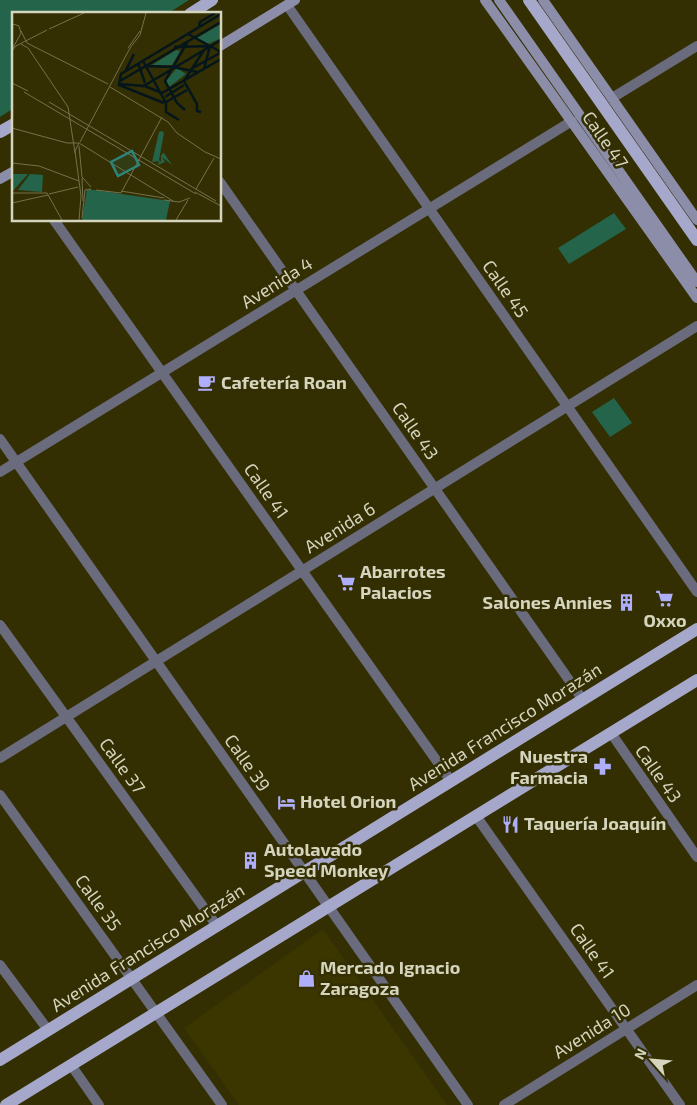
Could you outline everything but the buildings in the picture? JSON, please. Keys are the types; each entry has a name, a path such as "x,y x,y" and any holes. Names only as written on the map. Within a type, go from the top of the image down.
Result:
{"main road":[{"path":"193,12 212,0"},
{"name":"Calle 47","path":"485,0 697,298"},
{"path":"498,0 697,282"},
{"path":"529,0 697,240"},
{"name":"Calle 47","path":"543,0 697,220"},
{"path":"221,45 291,2"},
{"path":"0,132 12,125"},
{"path":"0,180 12,172"},
{"name":"Avenida Francisco Morazán","path":"0,1060 697,629"},
{"path":"6,1105 697,680"}],"street":[{"name":"Calle 45","path":"291,2 429,208 697,592"},
{"path":"612,98 697,46"},
{"name":"Avenida 4","path":"0,472 572,121"},
{"name":"Calle 43","path":"221,183 583,700"},
{"name":"Calle 41","path":"55,221 451,781"},
{"name":"Avenida 6","path":"0,758 697,326"},
{"name":"Calle 39","path":"0,439 303,873 468,1105"},
{"name":"Calle 37","path":"0,625 217,926"},
{"name":"Calle 43","path":"610,733 697,857"},
{"name":"Calle 35","path":"0,795 222,1105"},
{"name":"Calle 41","path":"476,816 680,1105"},
{"path":"0,964 48,1030"},
{"name":"Avenida 10","path":"504,1105 697,985"},
{"path":"71,1065 99,1105"}],"shaded area":[{"name":"Mercado Ignacio Zaragoza","path":"323,929 447,1105 239,1105 184,1028"}],"green space":[{"path":"0,0 189,0 170,12 12,12 12,109 0,117"},
{"path":"614,213 626,229 569,264 558,248"},
{"path":"614,398 632,423 610,437 592,412"}],"place":[{"name":"Cafetería Roan","path":"207,383"},
{"name":"Abarrotes Palacios","path":"346,582"},
{"name":"Oxxo","path":"665,598"},
{"name":"Salones Annies","path":"626,603"},
{"name":"Nuestra Farmacia","path":"602,767"},
{"name":"Hotel Orion","path":"286,802"},
{"name":"Taquería Joaquín","path":"510,824"},
{"name":"Autolavado Speed Monkey","path":"250,860"},
{"name":"Mercado Ignacio Zaragoza","path":"306,978"}]}
